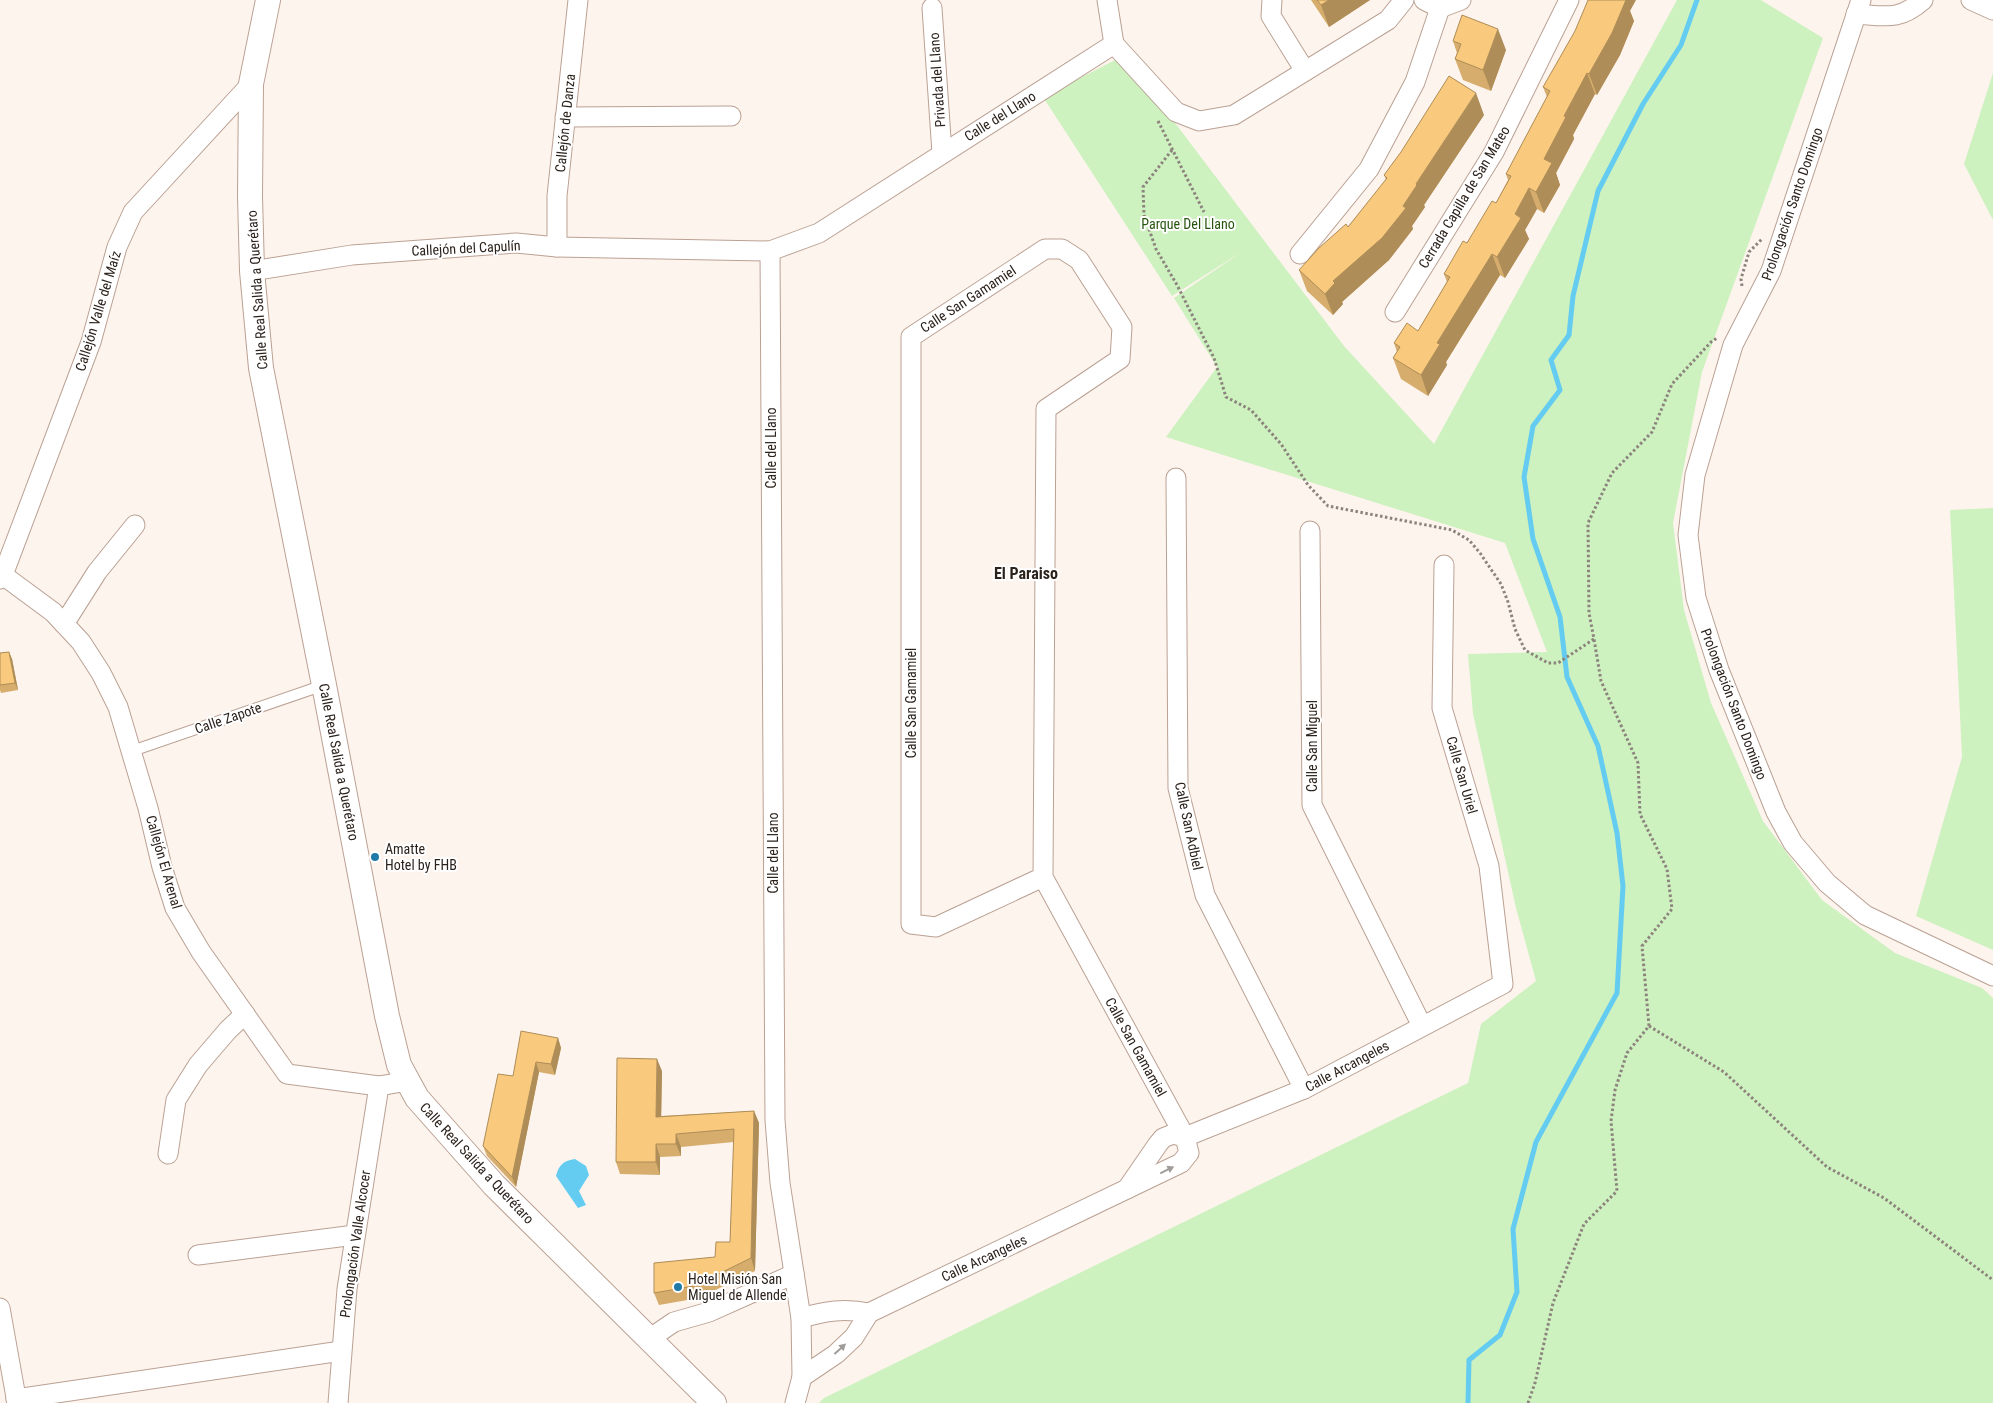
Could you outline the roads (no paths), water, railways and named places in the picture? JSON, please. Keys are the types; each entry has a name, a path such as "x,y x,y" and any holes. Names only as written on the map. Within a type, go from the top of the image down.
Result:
{"street":[{"name":"Calle Real Salida a Querétaro","path":"268,0 251,84 250,196 252,272 261,368 387,1016 400,1065 417,1098 494,1186 714,1403"},
{"name":"Callejón de Danza","path":"557,247 557,196 578,0"},
{"path":"1108,0 1114,44 1176,112 1199,122 1234,115 1388,20 1404,0"},
{"path":"1272,0 1271,16 1305,71"},
{"path":"1300,254 1369,169 1415,82 1432,4 1461,0"},
{"name":"Cerrada Capilla de San Mateo","path":"1395,312 1494,152 1569,0"},
{"path":"1859,7 1894,17 1914,8 1924,0"},
{"path":"1971,0 1993,10"},
{"name":"Prolongación Santo Domingo","path":"1859,7 1771,271 1734,345 1695,475 1688,535 1696,598 1719,670 1776,812 1793,843 1827,882 1864,915 1993,976"},
{"name":"Privada del Llano","path":"932,8 942,153"},
{"name":"Calle del Llano","path":"795,1403 802,1377 801,1318 780,1183 775,1120 770,251 819,233 1114,44"},
{"name":"Callejón Valle del Maíz","path":"1,576 91,342 117,247 133,212 251,84"},
{"path":"565,117 731,116"},
{"name":"Callejón del Capulín","path":"252,272 352,255 516,243 557,247 770,251"},
{"name":"Calle San Gamamiel","path":"1043,877 936,926 911,924 911,337 1045,249 1062,249 1079,260 1122,327 1122,342 1120,359 1046,409 1043,877 1185,1137"},
{"name":"Calle San Adbiel","path":"1176,478 1178,788 1205,896 1304,1089"},
{"path":"64,624 97,572 135,524"},
{"name":"Calle San Miguel","path":"1310,531 1312,805 1422,1026"},
{"name":"Calle San Uriel","path":"1444,565 1442,708 1489,866 1503,984"},
{"name":"Callejón El Arenal","path":"1,576 53,612 81,642 101,673 118,707 132,751 162,868 175,908 201,952 287,1074 379,1086 408,1081"},
{"name":"Calle Arcangeles","path":"1126,1190 1163,1138 1173,1134 1185,1137 1304,1089 1503,984"},
{"path":"168,1154 176,1100 198,1065 228,1030 245,1014"},
{"name":"Prolongación Valle Alcocer","path":"338,1403 347,1288 379,1086"},
{"name":"Calle Arcangeles","path":"869,1312 1181,1163 1189,1153 1185,1137"},
{"path":"198,1256 355,1235"},
{"path":"649,1338 674,1322 708,1312 794,1274"},
{"path":"0,1308 16,1401 341,1352"},
{"path":"801,1318 826,1311 850,1309 869,1312 854,1337 836,1354 802,1377"}],"lane":[{"name":"Calle Zapote","path":"132,751 324,685"}],"water":[{"path":"575,1159 586,1166 589,1175 579,1191 586,1205 578,1208 556,1176 562,1164"}],"waterway":[{"path":"1468,1403 1469,1360 1500,1335 1517,1292 1513,1229 1536,1142 1617,993 1623,886 1617,833 1598,746 1567,677 1560,617 1533,539 1524,477 1533,426 1560,390 1551,360 1569,335 1573,296 1598,191 1643,104 1681,45 1697,0"}],"place":[{"name":"Amatte Hotel by FHB","path":"375,857"},
{"name":"Hotel Misión San Miguel de Allende","path":"678,1287"}],"district":[{"name":"El Paraiso","path":"1026,573"}],"park label":[{"name":"Parque Del Llano","path":"1188,224"}]}
